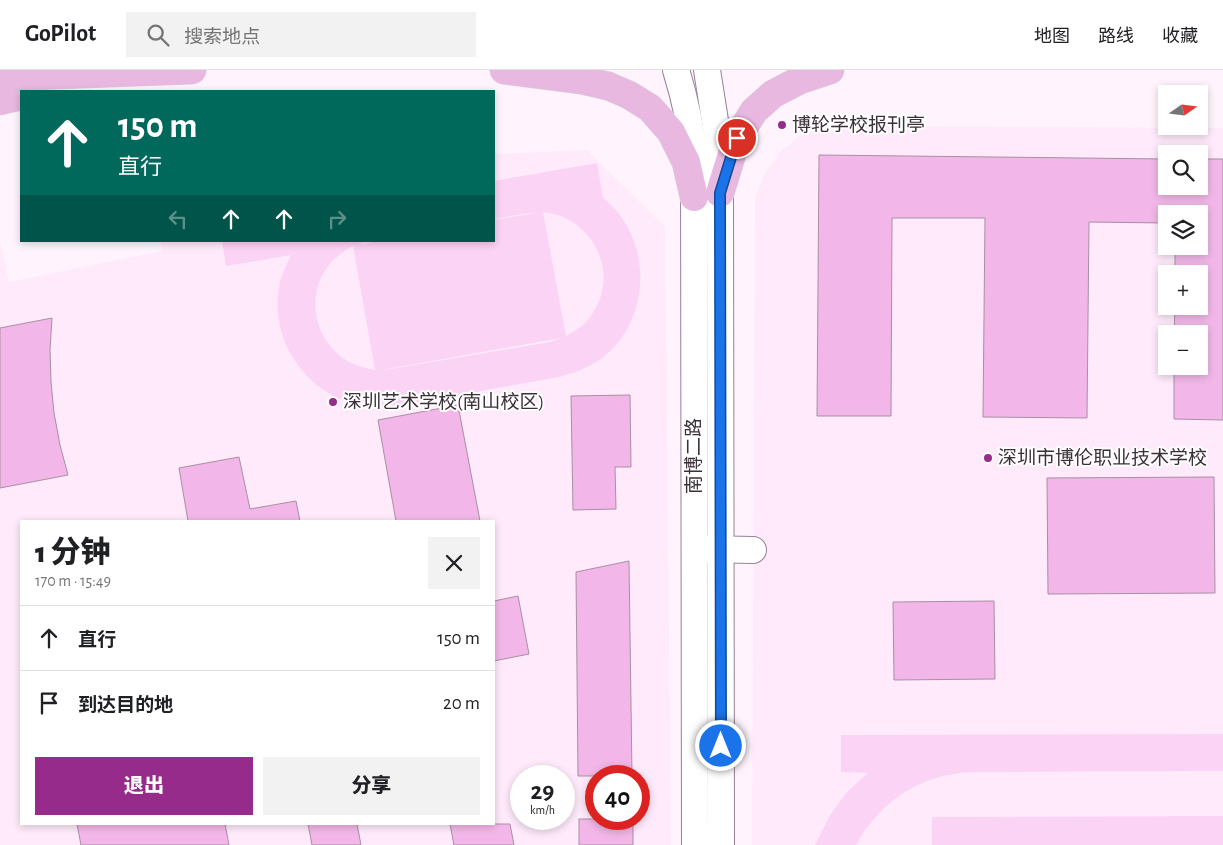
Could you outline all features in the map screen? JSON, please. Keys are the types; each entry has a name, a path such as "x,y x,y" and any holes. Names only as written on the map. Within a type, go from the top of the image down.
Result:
{"main road":[{"path":"0,76 192,70"},
{"path":"504,70 582,80 608,86 629,94 650,108 671,132 686,162 707,195 737,138 754,111 773,94 800,80 830,70"},
{"path":"50,90 138,72"},
{"path":"0,101 20,96"}],"street":[{"name":"南博二路","path":"676,70 691,126 694,156 707,195 720,550 721,845"},
{"name":"南博二路","path":"695,845 695,549 707,195 718,158 716,127 707,70"},
{"path":"695,549 754,550"}],"shaded area":[{"name":"深圳市博伦职业技术学校","path":"825,126 1158,128 1158,135 1208,135 1208,128 1223,128 1223,845 752,845 755,198 765,173 780,152 800,136"},
{"name":"深圳艺术学校(南山校区)","path":"587,150 665,227 671,845 0,845 0,241 9,282 162,251 160,242 495,242 495,154"},
{"path":"597,163 603,198 619,215 631,234 638,256 640,278 638,301 630,323 618,342 601,359 591,365 559,377 396,406 373,408 351,403 332,395 314,383 289,350 281,330 278,309 279,287 291,255 226,266 222,242 365,242 359,245 373,242 495,242 495,220 536,213 495,219 495,181","holes":["543,212 561,216 589,236 598,251 603,267 603,284 599,301 585,323 566,336","353,246 375,370 353,364 335,351 326,341 316,316 315,303 322,277 334,259","561,338 550,342 381,370"]},
{"path":"1223,734 1223,771 956,773 923,783 896,798 874,819 856,845 815,845 830,815 847,792 868,773 841,772 841,735"},
{"path":"1223,816 1223,845 932,845 932,817"}],"building":[{"path":"819,155 1158,159 1158,195 1208,195 1208,159 1223,159 1223,420 1174,419 1174,375 1208,375 1208,325 1174,325 1175,315 1208,315 1208,265 1175,265 1175,255 1208,255 1208,205 1158,205 1158,223 1089,222 1087,418 983,417 985,218 892,218 891,416 817,416"},
{"path":"52,318 50,350 54,413 68,475 0,488 0,328"},
{"path":"630,395 631,467 615,467 616,509 573,510 571,396"},
{"path":"458,405 480,520 396,520 378,420"},
{"path":"239,457 250,509 296,501 300,520 188,520 179,468"},
{"path":"1214,477 1215,593 1048,594 1047,478"},
{"path":"629,561 632,765 585,765 585,776 578,776 576,572"},
{"path":"518,596 529,654 495,661 495,601"},
{"path":"994,601 995,679 894,680 893,602"},
{"path":"579,819 585,819 585,830 633,830 633,845 579,845"},
{"path":"510,824 514,845 454,845 450,825"},
{"path":"77,825 225,825 229,845 81,845"},
{"path":"308,825 357,825 361,845 312,845"}],"place":[{"name":"博轮学校报刊亭","path":"782,125"},
{"name":"深圳艺术学校(南山校区)","path":"333,402"},
{"name":"深圳市博伦职业技术学校","path":"988,458"}],"route":[{"path":"721,746 720,193 737,138"}]}
